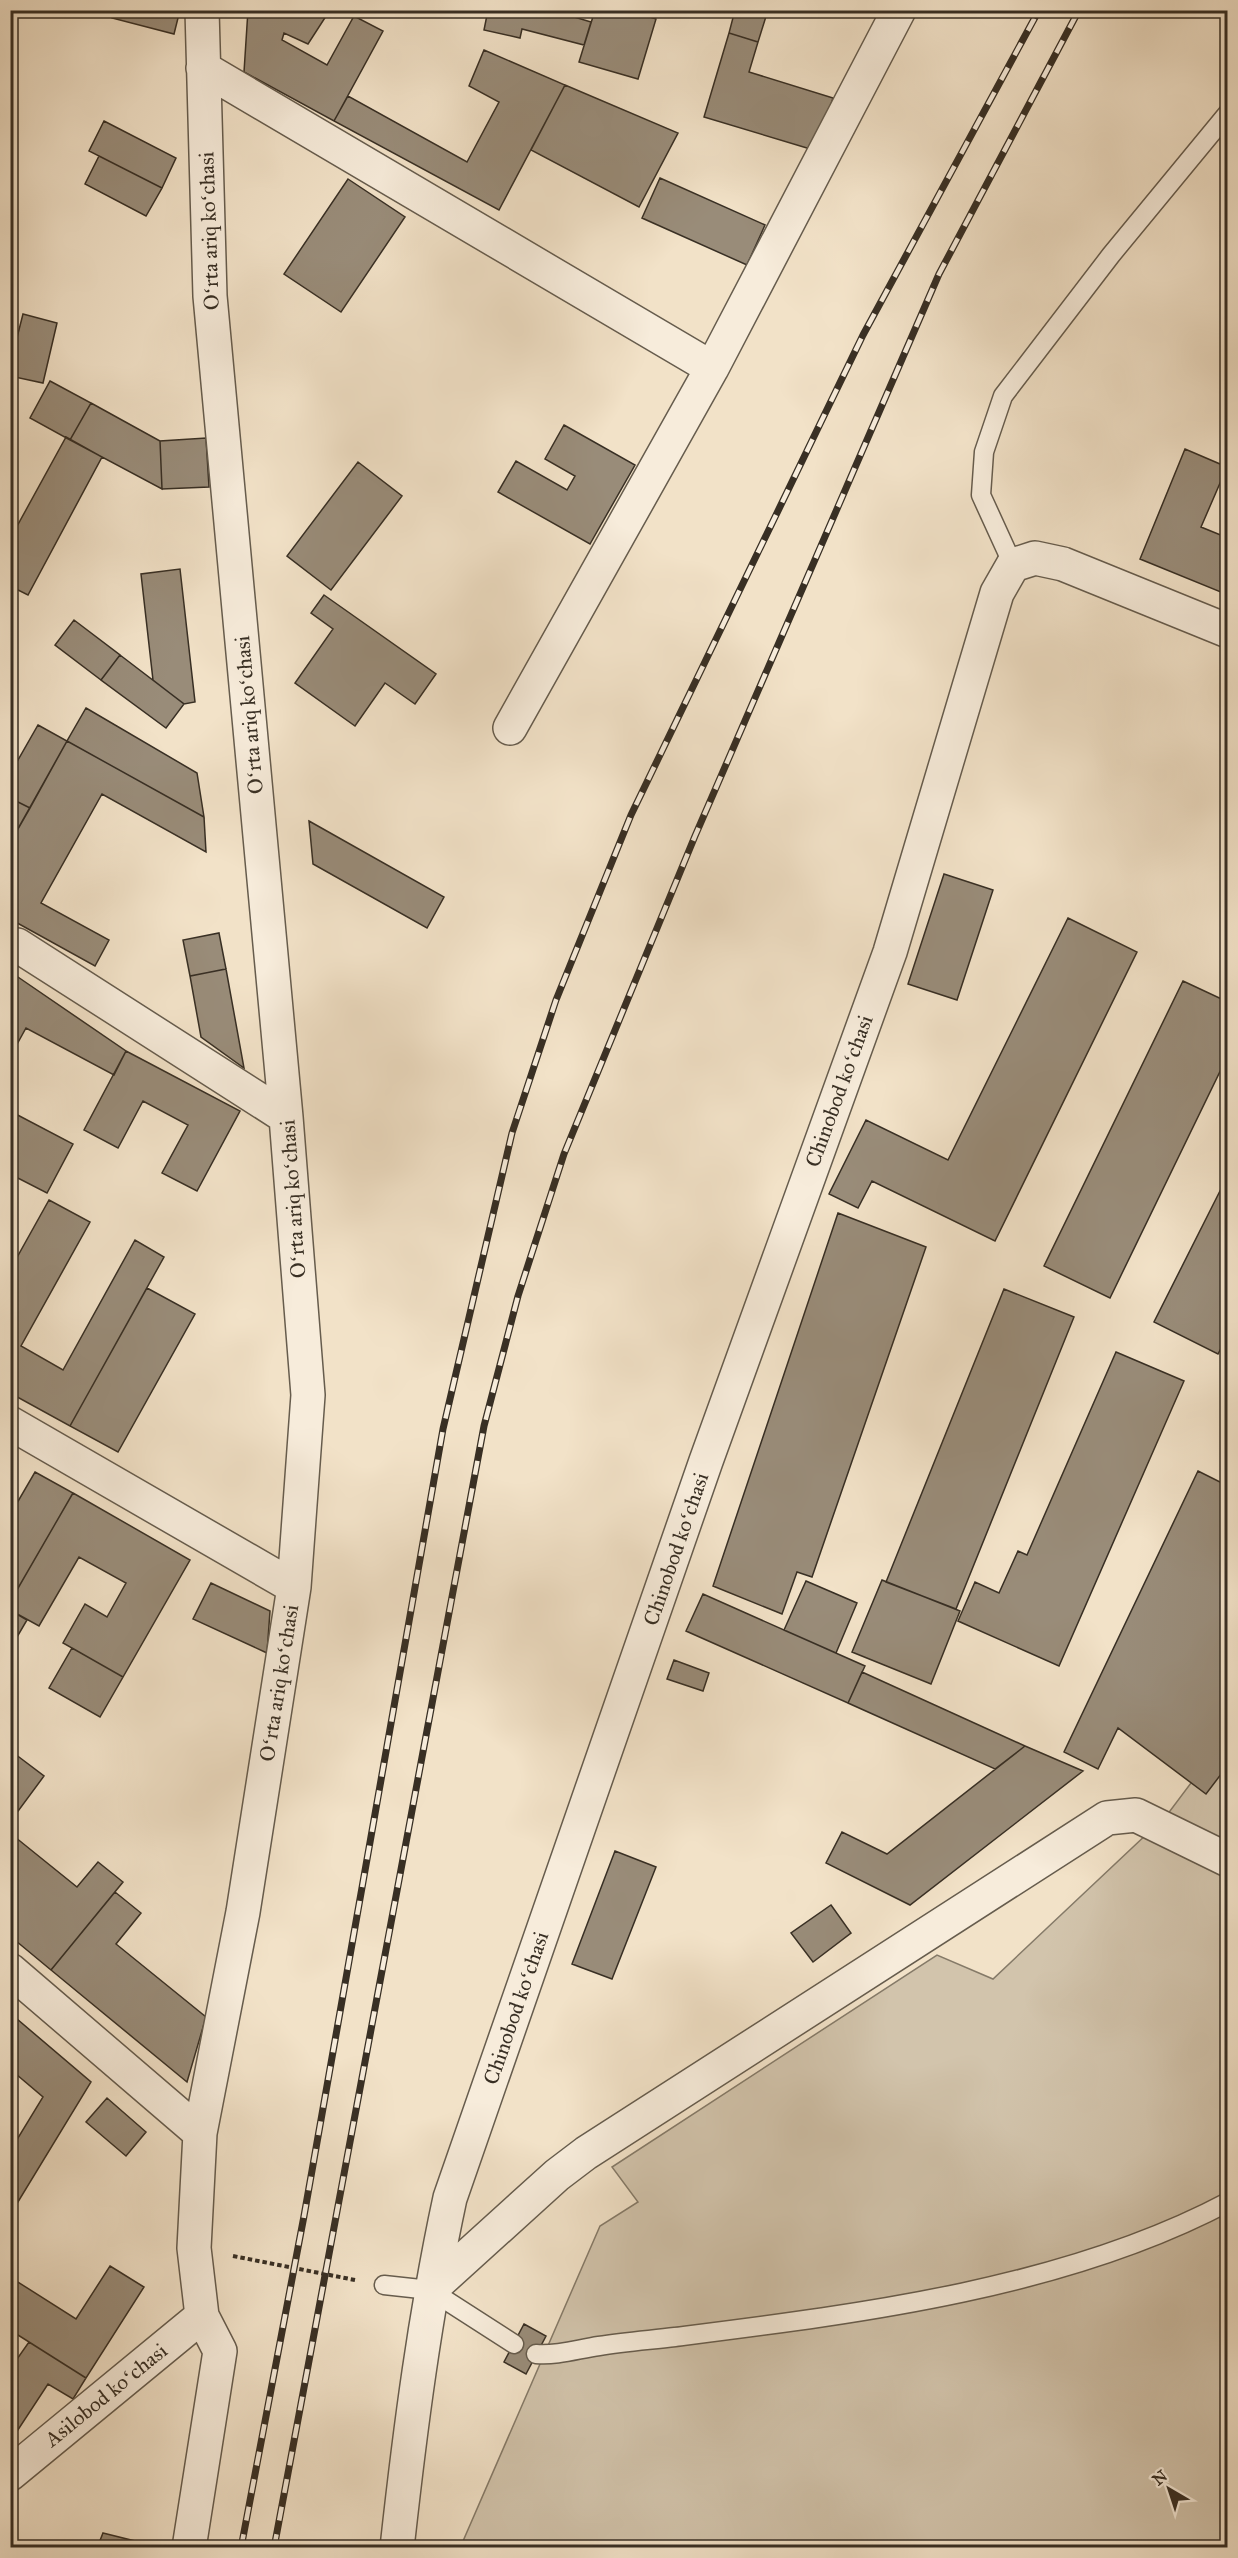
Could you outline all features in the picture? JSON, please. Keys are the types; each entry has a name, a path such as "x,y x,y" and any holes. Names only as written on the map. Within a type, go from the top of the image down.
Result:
{"street":[{"name":"Oʻrta ariq koʻchasi","path":"200,2133 243,1912 294,1587 308,1395 286,1117 210,296 201,10"},
{"path":"510,728 712,368 900,10"},
{"path":"203,68 712,368"},
{"path":"1013,565 1035,558 1063,564 1227,631"},
{"name":"Chinobod koʻchasi","path":"397,2547 411,2421 430,2290 450,2198 706,1461 890,952 997,593 1013,565"},
{"path":"17,945 286,1117"},
{"path":"10,1423 294,1587"},
{"path":"430,2290 556,2175 586,2152 1107,1818 1136,1815 1227,1860"},
{"path":"10,1970 200,2133 194,2248 202,2316 220,2351 189,2547"},
{"name":"Asilobod koʻchasi","path":"10,2474 202,2316"}],"lane":[{"path":"1013,565 981,495 984,452 1003,396 1111,255 1227,113"},
{"path":"536,2354 548,2355 597,2346 821,2319 1025,2279 1183,2225 1227,2202"},
{"path":"384,2284 430,2290 514,2344"}],"path":[{"path":"194,2248 384,2284"}],"shaded area":[{"path":"1227,1735 1227,2547 460,2548 600,2226 638,2202 612,2167 937,1955 993,1979 1167,1815"}],"building":[{"path":"113,10 180,10 174,34 112,18"},
{"path":"248,10 330,10 308,44 284,33 282,40 327,65 354,16 383,31 334,121 244,72"},
{"path":"488,10 551,10 591,22 584,45 522,29 520,38 484,30"},
{"path":"595,10 648,10 647,16 656,19 638,79 579,62"},
{"path":"735,10 768,10 758,42 729,33"},
{"path":"729,33 758,42 749,72 833,98 817,151 704,117"},
{"path":"484,50 565,85 499,210 334,121 348,96 467,162 499,102 469,86"},
{"path":"565,85 678,133 639,207 531,150"},
{"path":"104,121 176,158 162,188 89,151"},
{"path":"99,156 162,188 146,216 85,184"},
{"path":"660,178 765,225 747,265 642,218"},
{"path":"348,179 405,217 341,312 284,274"},
{"path":"23,314 57,323 43,383 10,376 10,365"},
{"path":"50,381 91,403 70,440 30,418"},
{"path":"91,403 160,441 162,489 70,440"},
{"path":"564,425 635,465 590,544 498,492 516,461 567,490 575,476 545,459"},
{"path":"66,437 102,457 28,595 10,586 10,539"},
{"path":"206,438 209,487 162,489 160,441"},
{"path":"1185,449 1227,467 1201,527 1228,538 1228,595 1140,559"},
{"path":"358,462 402,496 331,590 287,556"},
{"path":"180,569 195,702 184,704 153,680 141,574"},
{"path":"324,595 436,674 415,704 385,683 355,726 295,683 333,629 311,613"},
{"path":"74,620 120,655 101,680 55,645"},
{"path":"120,655 184,704 166,728 101,680"},
{"path":"86,708 197,773 204,817 67,741"},
{"path":"38,725 67,741 30,808 10,798 10,774"},
{"path":"67,741 204,817 206,852 102,794 41,903 109,940 95,966 10,919 10,843"},
{"path":"10,798 30,808 10,843"},
{"path":"309,821 444,897 427,928 313,864"},
{"path":"944,874 993,890 957,1000 908,984"},
{"path":"1068,918 1137,952 995,1241 872,1181 858,1208 829,1194 866,1120 948,1160"},
{"path":"219,933 226,969 190,976 183,940"},
{"path":"226,969 244,1068 201,1037 190,976"},
{"path":"15,975 126,1051 114,1075 26,1028 10,1057 10,983"},
{"path":"1183,981 1228,1002 1228,1055 1110,1298 1044,1266"},
{"path":"126,1051 240,1111 197,1191 162,1173 188,1125 143,1101 118,1148 84,1130"},
{"path":"10,1111 73,1144 47,1193 10,1174"},
{"path":"1228,1175 1228,1335 1218,1354 1154,1322"},
{"path":"49,1200 90,1222 21,1346 63,1370 135,1240 164,1257 70,1426 10,1393 10,1270"},
{"path":"838,1213 926,1247 812,1577 797,1572 782,1614 713,1586"},
{"path":"147,1288 195,1314 118,1452 70,1426"},
{"path":"1004,1289 1074,1317 956,1609 886,1582"},
{"path":"1116,1352 1184,1381 1059,1666 958,1621 975,1582 999,1593 1018,1551 1027,1555"},
{"path":"1228,1433 1228,1447 1222,1444"},
{"path":"1198,1471 1228,1486 1228,1708 1225,1711 1228,1713 1228,1765 1206,1794 1118,1728 1098,1769 1064,1752"},
{"path":"35,1472 73,1493 10,1602 10,1515"},
{"path":"73,1493 190,1560 123,1677 63,1643 85,1604 107,1617 126,1583 79,1557 39,1626 10,1610 10,1602"},
{"path":"882,1580 960,1611 931,1684 852,1652"},
{"path":"806,1581 857,1603 836,1653 784,1630"},
{"path":"211,1583 270,1611 267,1653 193,1619"},
{"path":"703,1594 865,1666 848,1703 686,1631"},
{"path":"10,1610 27,1620 10,1649"},
{"path":"72,1648 123,1677 100,1717 49,1688"},
{"path":"674,1660 709,1673 703,1691 667,1679"},
{"path":"862,1672 1025,1746 995,1769 848,1703"},
{"path":"1025,1746 1083,1771 910,1905 826,1863 842,1832 887,1854"},
{"path":"15,1754 44,1776 10,1822 10,1760"},
{"path":"10,1833 77,1887 98,1862 123,1882 51,1970 10,1936"},
{"path":"615,1851 656,1867 612,1979 572,1964"},
{"path":"115,1892 141,1913 116,1944 206,2017 187,2082 51,1970"},
{"path":"831,1905 851,1933 813,1962 791,1933"},
{"path":"10,2013 91,2082 10,2215 10,2151 43,2097 10,2069"},
{"path":"107,2098 146,2132 126,2156 86,2122"},
{"path":"110,2266 144,2287 86,2378 10,2330 10,2277 76,2319"},
{"path":"524,2324 546,2336 526,2374 504,2362"},
{"path":"29,2342 86,2378 73,2399 48,2384 10,2442 10,2369"},
{"path":"103,2533 135,2541 141,2548 97,2548"}],"railway":[{"path":"241,2548 304,2216 443,1429 512,1133 556,1000 631,815 863,335 1039,10"},
{"path":"274,2548 484,1426 518,1296 564,1154 695,836 939,274 1079,10"}]}
